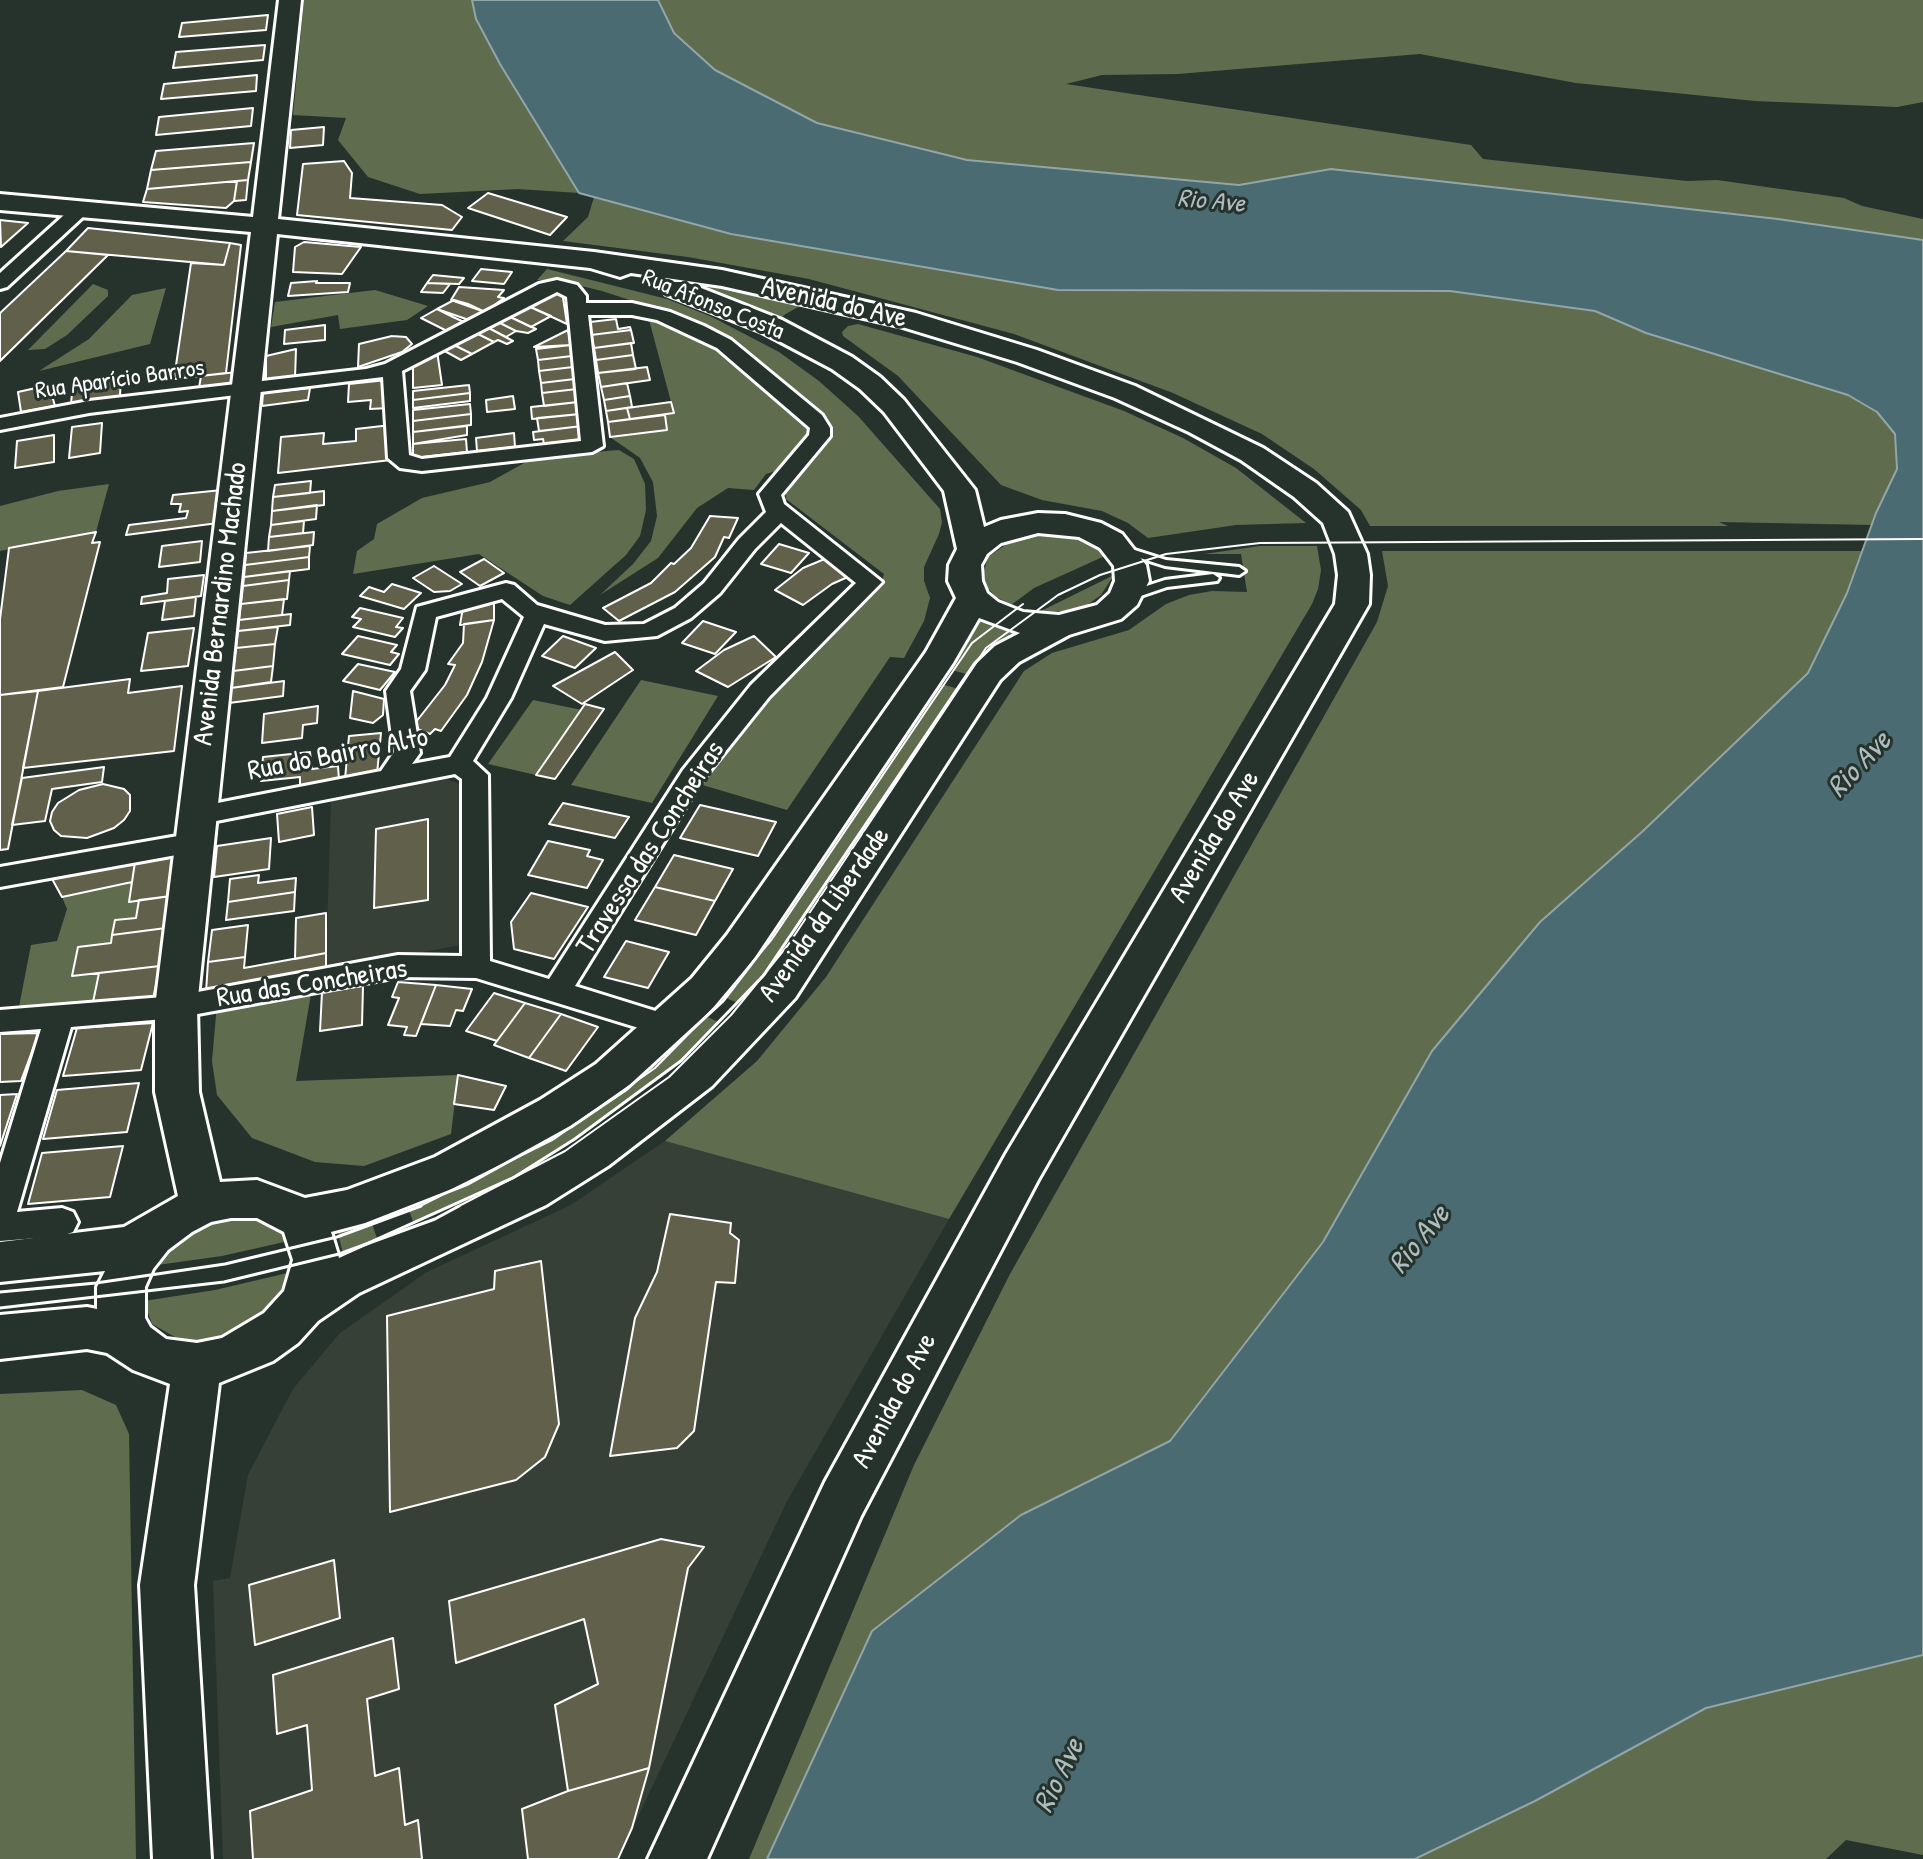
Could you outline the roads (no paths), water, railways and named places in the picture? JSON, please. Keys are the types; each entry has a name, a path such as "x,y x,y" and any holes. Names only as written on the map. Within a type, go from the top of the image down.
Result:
{"street":[{"name":"Avenida Bernardino Machado","path":"203,1205 177,1092 176,1007 290,0"},
{"name":"Rua Afonso Costa","path":"0,202 264,225 594,260 702,298 796,338 842,363 870,383 894,406 959,490 973,549"},
{"path":"0,283 80,210"},
{"name":"Avenida do Ave","path":"594,260 722,278 906,319 1027,356 1111,387 1200,426 1252,454 1305,490 1337,519 1351,554 1354,575 1352,604 1141,962 950,1297 843,1499 677,1859"},
{"name":"Rua Aparício Barros","path":"0,424 89,407 367,375 392,368 546,288 557,286 570,289 576,296 578,309"},
{"path":"796,338 795,321 804,313 842,304"},
{"path":"842,304 819,336 825,348 842,363"},
{"path":"390,777 407,753 398,691 413,670 425,612 506,590 537,614 605,633 649,631 683,613 712,588 747,544 780,511 774,507 770,494 819,436 820,428 815,419 724,344 697,330 663,316 632,309 578,309 592,446 422,465 399,458 392,368"},
{"name":"Rua Afonso Costa","path":"959,490 1038,523"},
{"name":"Travessa das Concheiras","path":"556,992 692,776 760,691 870,582 780,511"},
{"path":"1038,523 1065,524 1090,530 1117,548 1130,565 1132,581 1125,598 1109,612 1086,621 1038,626 1003,618 973,598 965,581 965,565 973,549 990,536 1012,527 1038,523"},
{"name":"Avenida da Liberdade","path":"300,1218 374,1201 463,1164 555,1113 611,1076 668,1026 707,989 741,946 941,655 973,598"},
{"name":"Rua do Bairro Alto","path":"0,877 390,777 459,764 499,698 537,614"},
{"name":"Avenida da Liberdade","path":"301,1306 342,1279 530,1192 592,1153 697,1074 780,987 988,672 1007,654 1059,626"},
{"path":"459,764 475,775 476,967"},
{"name":"Rua das Concheiras","path":"0,1021 176,1007 398,966 476,967"},
{"name":"Travessa das Concheiras","path":"476,967 668,1026"},
{"path":"0,1215 59,1017"},
{"path":"0,1262 130,1246 203,1205 231,1199 257,1199 281,1206 300,1218 314,1243 316,1260 312,1283 301,1306 281,1328 256,1346 227,1359 197,1365 172,1363 150,1355 133,1342 112,1333 87,1328 0,1337"},
{"path":"0,1227 62,1222"},
{"path":"133,1342 121,1321 119,1296 135,1256 152,1236"},
{"path":"182,1859 167,1585 197,1365"}],"lane":[{"path":"1117,548 1165,563 1240,574 1197,578 1125,598"}],"water":[{"name":"Rio Ave","path":"472,0 658,0 674,33 715,70 817,123 967,160 1239,185 1331,169 1778,219 1923,240 1923,1655 1706,1708 1535,1801 1415,1859 767,1859 872,1631 1021,1515 1170,1441 1323,1242 1432,1051 1540,922 1643,831 1808,673 1847,593 1876,513 1897,469 1895,434 1877,412 1848,395 1646,333 1595,311 1450,291 1058,290 731,234 579,193 500,64 476,19"}],"tram line":[{"path":"455,1208 565,1151 669,1077 731,1015 788,945 986,648 1058,595 1100,575 1166,554 1260,543 1923,539"},
{"path":"417,1207 554,1139 655,1068 715,1007 772,939 972,643 1023,604"},
{"path":"417,1207 421,1206"},
{"path":"0,1308 224,1282 339,1254 435,1219 459,1206"},
{"path":"0,1292 96,1283 225,1264 337,1237 417,1207"}]}
